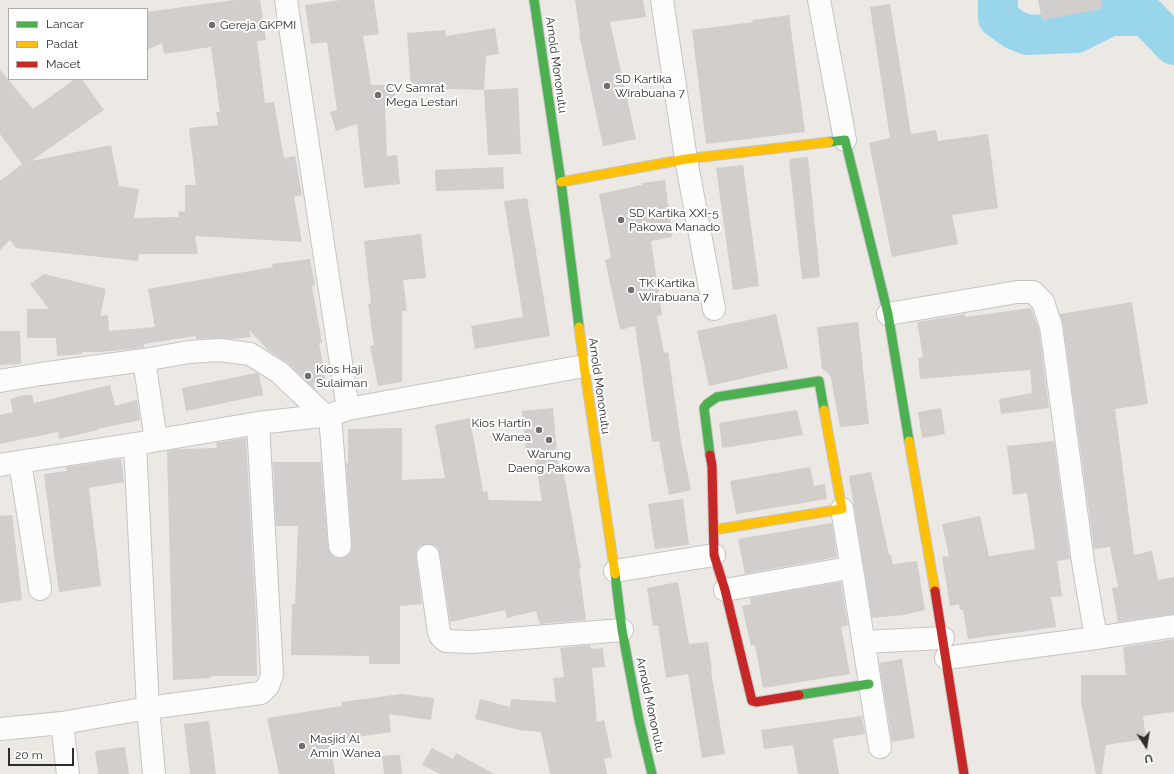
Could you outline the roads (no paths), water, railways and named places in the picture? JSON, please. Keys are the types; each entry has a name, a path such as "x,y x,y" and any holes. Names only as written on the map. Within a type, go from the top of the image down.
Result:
{"street":[{"path":"286,0 335,414 340,546"},
{"name":"Arnold Mononutu","path":"534,0 584,366 615,571 622,630 639,720 652,774"},
{"path":"662,0 686,159 714,309"},
{"path":"819,0 845,140 888,314 964,774"},
{"path":"560,182 686,159 845,140"},
{"path":"888,314 1017,292 1033,292 1043,302 1052,326 1084,562 1096,638"},
{"path":"0,381 189,352 220,350 250,354 279,372 335,414"},
{"path":"144,360 156,440"},
{"path":"40,589 10,464 258,423 335,414 584,366"},
{"path":"869,684 756,702 752,701 725,590 714,555 712,466 704,408 717,397 819,381 842,509 880,747"},
{"path":"0,729 62,723 148,708 261,693 268,686 272,675 258,423"},
{"path":"134,444 148,708 154,774"},
{"path":"713,530 842,509"},
{"path":"615,571 714,555"},
{"path":"428,556 439,632 441,637 446,641 473,642 622,630"},
{"path":"725,590 849,568 852,569"},
{"path":"863,642 944,648 1096,638 1174,626"},
{"path":"62,723 68,774"}],"waterway":[{"path":"998,0 998,18 1015,30 1028,35 1076,33 1110,16 1146,16 1174,45"}],"place":[{"name":"Gereja GKPMI","path":"212,25"},
{"name":"SD Kartika Wirabuana 7","path":"607,86"},
{"name":"CV Samrat Mega Lestari","path":"378,95"},
{"name":"SD Kartika XXI-5 Pakowa Manado","path":"621,220"},
{"name":"TK Kartika Wirabuana 7","path":"631,290"},
{"name":"Kios Haji Sulaiman","path":"308,376"},
{"name":"Kios Hartin Wanea","path":"539,430"},
{"name":"Warung Daeng Pakowa","path":"549,440"},
{"name":"Masjid Al Amin Wanea","path":"302,746"}]}
